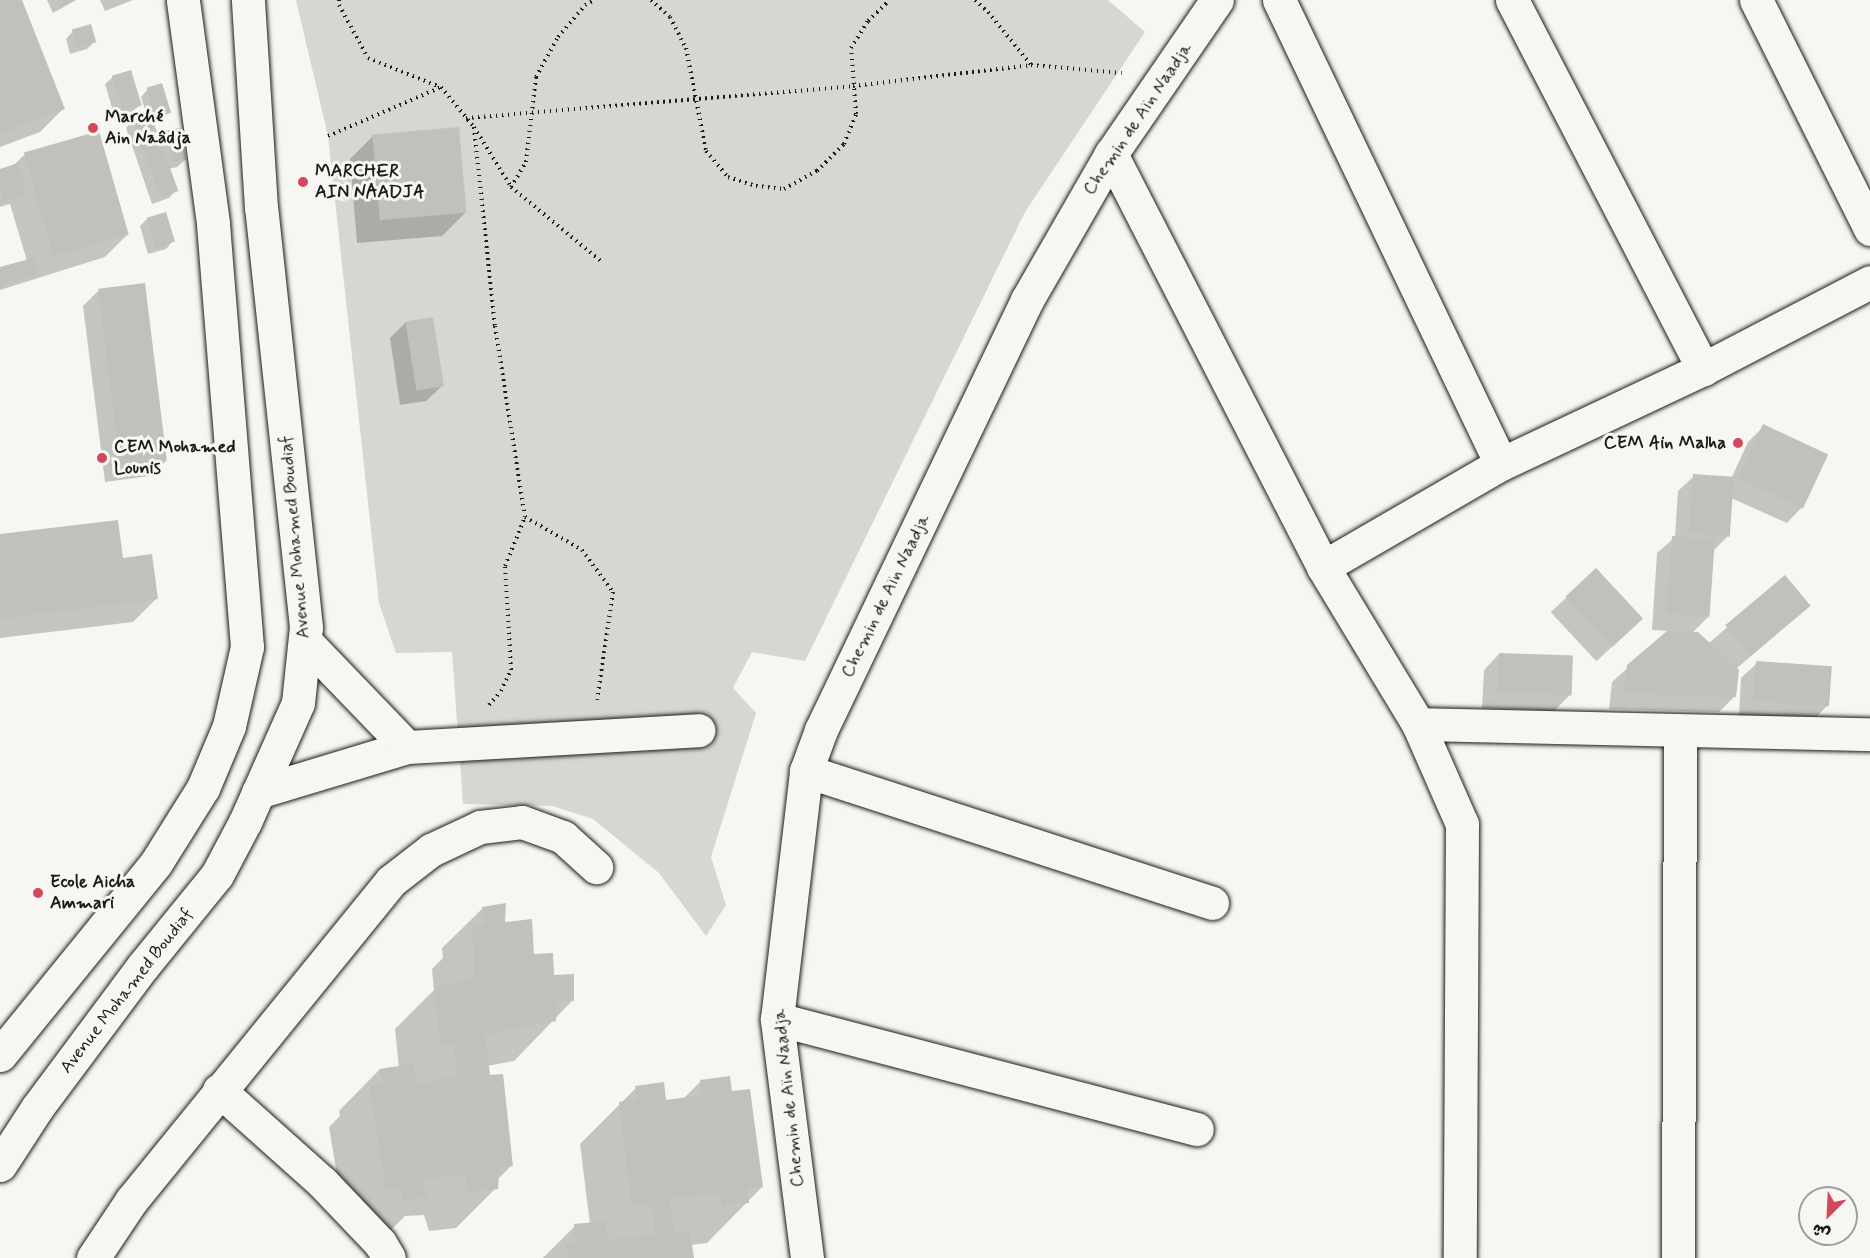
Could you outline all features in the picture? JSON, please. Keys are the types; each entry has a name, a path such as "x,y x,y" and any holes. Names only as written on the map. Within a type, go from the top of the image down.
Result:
{"street":[{"path":"0,1055 156,862 203,789 229,726 247,647 213,223 183,0"},
{"name":"Avenue Mohamed Boudiaf","path":"0,1165 37,1108 143,966 217,875 298,703 306,627 261,208 248,0"},
{"name":"Chemin de Aïn Naadja","path":"807,1258 777,1019 806,771 821,730 1027,300 1111,154 1217,0"},
{"path":"1280,0 1501,464"},
{"path":"1512,0 1702,369"},
{"path":"1756,0 1870,229"},
{"path":"1111,154 1323,567 1418,724 1462,824 1460,1258"},
{"path":"1323,567 1501,464 1702,369 1870,282"},
{"path":"305,641 407,747"},
{"path":"1418,724 1680,732 1870,734"},
{"path":"258,792 407,747 699,730"},
{"path":"1678,1258 1680,732"},
{"path":"806,771 1212,903"},
{"path":"93,1258 131,1201 391,880 431,850 480,827 522,822 563,837 596,867"},
{"path":"777,1019 1197,1129"},
{"path":"219,1090 322,1182 380,1243 389,1258"}],"path":[{"path":"339,0 339,5 368,58 441,87 474,127 511,187 602,262"},
{"path":"511,187 526,162 536,77 558,37 585,5 595,0"},
{"path":"651,0 670,17 686,48 694,100 706,151 728,177 756,186 784,189 817,171 844,144 856,114 851,48 868,21 890,0"},
{"path":"975,0 988,12 1031,65"},
{"path":"466,118 853,86 1031,65 1165,77"},
{"path":"328,136 441,87"},
{"path":"474,127 495,327 525,517 505,566 511,670 501,692 478,718 480,743"},
{"path":"525,517 582,550 613,592 592,736"}],"shaded area":[{"path":"296,0 1108,0 1145,32 1025,212 805,661 752,652 733,688 756,713 711,857 726,905 706,936 659,873 593,819 552,806 463,804 452,652 396,653 379,603 328,136"}],"building":[{"path":"0,0 22,0 65,109 0,134"},
{"path":"58,0 76,0 61,7"},
{"path":"91,24 96,42 77,48 72,30"},
{"path":"131,70 142,105 123,111 112,76"},
{"path":"162,83 171,113 156,117 147,88"},
{"path":"150,113 178,191 161,197 132,119"},
{"path":"459,127 466,213 380,220 372,135"},
{"path":"181,128 186,160 172,162 167,130"},
{"path":"99,131 129,235 54,256 24,152"},
{"path":"18,163 27,195 2,202 0,169"},
{"path":"166,212 175,242 156,247 147,218"},
{"path":"33,258 38,275 0,286 0,267"},
{"path":"145,283 167,461 120,466 98,289"},
{"path":"433,317 444,386 416,391 405,321"},
{"path":"1763,424 1828,454 1803,509 1738,478"},
{"path":"1693,474 1734,477 1730,537 1689,534"},
{"path":"118,520 123,558 152,554 158,599 0,619 0,534"},
{"path":"1672,536 1715,539 1709,617 1667,614"},
{"path":"1596,568 1643,618 1612,647 1565,597"},
{"path":"1785,575 1811,606 1751,656 1725,625"},
{"path":"1667,631 1698,632 1739,670 1736,697 1624,694 1627,665"},
{"path":"1499,653 1573,656 1572,696 1498,693"},
{"path":"1756,661 1832,666 1829,706 1753,701"},
{"path":"506,903 505,922 532,919 534,954 553,953 554,975 574,974 574,1001 557,1000 556,1021 485,1035 490,1075 503,1074 513,1166 499,1168 498,1189 469,1192 464,1175 424,1179 426,1197 403,1202 401,1187 386,1190 369,1085 383,1084 379,1069 412,1064 418,1084 456,1076 454,1043 440,1045 435,987 475,979 472,927 484,923 482,907"},
{"path":"730,1076 732,1091 750,1089 763,1187 747,1189 749,1203 722,1207 720,1193 670,1199 674,1233 690,1231 694,1258 568,1258 566,1243 576,1242 574,1224 605,1221 608,1240 655,1235 652,1205 632,1207 619,1102 637,1099 635,1086 664,1082 666,1100 702,1095 700,1080"}],"place":[{"name":"Marché Ain Naâdja","path":"93,128"},
{"name":"MARCHER AIN NAADJA","path":"303,182"},
{"name":"CEM Ain Malha","path":"1738,443"},
{"name":"CEM Mohamed Lounis","path":"102,458"},
{"name":"Ecole Aicha Ammari","path":"38,893"}]}
